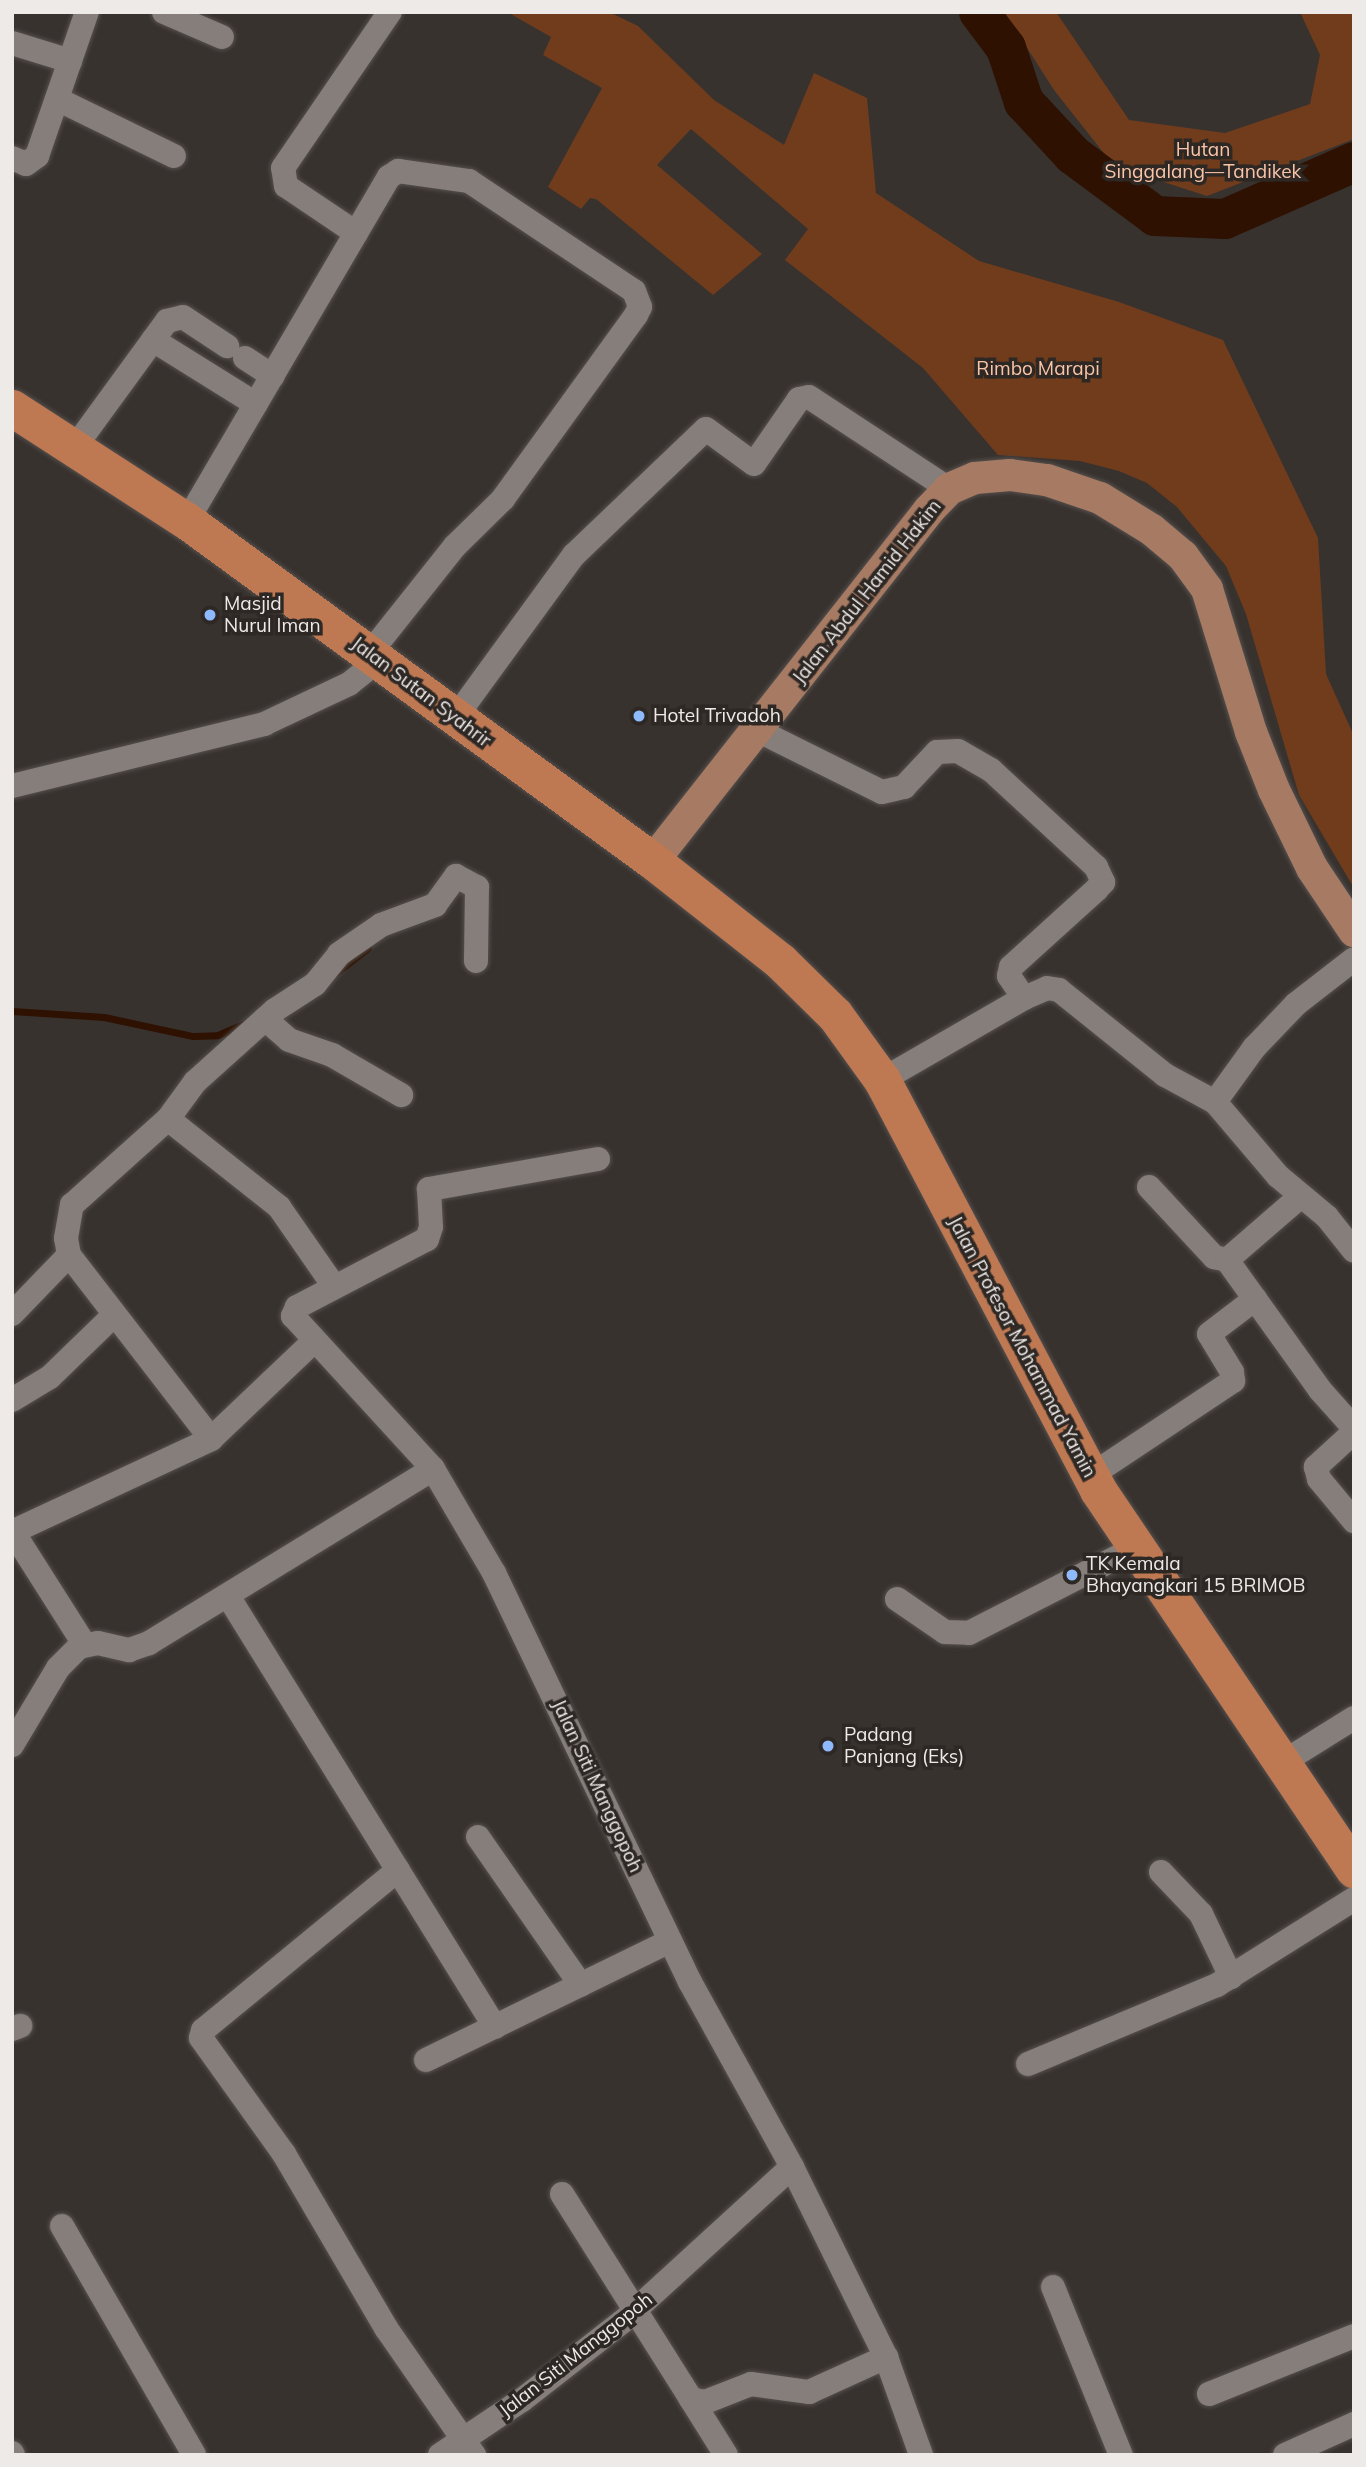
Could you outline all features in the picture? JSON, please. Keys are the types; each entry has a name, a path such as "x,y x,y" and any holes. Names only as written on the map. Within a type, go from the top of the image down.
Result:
{"highway":[{"name":"Jalan Sutan Syahrir","path":"12,408 187,522 375,656 454,718 653,861"},
{"name":"Jalan Profesor Mohammad Yamin","path":"653,861 809,987 860,1046 882,1080 1090,1476 1135,1548 1354,1870"}],"main road":[{"name":"Jalan Abdul Hamid Hakim","path":"653,861 949,489 975,478 1010,475 1047,480 1100,498 1152,530 1183,556 1208,589 1251,732 1274,790 1312,868 1354,931"}],"street":[{"path":"12,158 33,162 87,12"},
{"path":"164,12 222,37"},
{"path":"356,233 286,186 283,168 390,12"},
{"path":"12,43 70,61"},
{"path":"57,99 174,156"},
{"path":"12,786 264,724 337,691 375,656 455,545 503,499 640,307 634,291 485,190 455,177 398,171 389,177 187,522"},
{"path":"75,447 167,321 183,317 273,376"},
{"path":"153,340 256,404"},
{"path":"454,718 574,555 706,429 754,464 799,399 809,397 949,489"},
{"path":"759,731 882,792 904,787 937,752 958,751 991,770 1096,867 1103,881 1097,889 1011,967 1009,976 1024,998"},
{"path":"211,1439 69,1255 66,1238 72,1205 168,1119 195,1082 265,1019 315,984 334,959 364,935 435,905 456,876 477,887 476,961"},
{"path":"1215,1102 1254,1048 1296,1004 1354,959"},
{"path":"882,1080 1024,998 1047,988 1059,990 1165,1075 1215,1102 1301,1196 1327,1217 1354,1251"},
{"path":"265,1019 289,1040 332,1055 401,1095"},
{"path":"168,1119 279,1207 334,1286 427,1239 431,1227 429,1189 598,1158"},
{"path":"1149,1187 1214,1257 1227,1260 1320,1390 1354,1430 1318,1462 1316,1473 1354,1521"},
{"path":"1227,1260 1301,1196"},
{"path":"12,1314 69,1255"},
{"name":"Jalan Siti Manggopoh","path":"334,1286 293,1311 314,1341 433,1469 494,1573 552,1689 670,1941 745,2088 792,2167 633,2313 564,2370 469,2447 440,2455"},
{"path":"1090,1476 1233,1381 1232,1372 1209,1334 1255,1299"},
{"path":"12,1400 50,1377 114,1315"},
{"path":"84,1644 12,1532 211,1439 314,1341"},
{"path":"12,1745 58,1668 84,1644 136,1648 228,1596 433,1469"},
{"path":"897,1599 945,1632 969,1633 1135,1548"},
{"path":"228,1596 495,2027"},
{"path":"1280,1764 1354,1718"},
{"path":"478,1837 581,1985"},
{"path":"398,1870 203,2030 201,2038 284,2154 386,2328 469,2447"},
{"path":"1161,1872 1201,1914 1231,1977"},
{"path":"1028,2064 1231,1977 1354,1899"},
{"path":"426,2060 670,1941"},
{"path":"792,2167 886,2357 921,2455"},
{"path":"562,2194 633,2313 726,2455"},
{"path":"62,2226 194,2455"},
{"path":"1053,2287 1121,2455"},
{"path":"1209,2394 1354,2336"},
{"path":"691,2399 705,2402 751,2384 808,2392 886,2357"},
{"path":"1285,2455 1354,2424"}],"green space":[{"name":"Rimbo Marapi","path":"609,12 638,26 714,100 784,145 814,73 867,98 876,193 979,261 1119,302 1223,340 1318,538 1326,674 1354,736 1354,888 1299,795 1246,614 1226,566 1177,507 1147,483 1119,471 1080,461 998,455 923,368 785,260 808,229 691,129 657,165 762,254 713,295 596,199 590,198 581,209 548,187 602,88 543,55 551,37 509,13"},
{"name":"Hutan Singgalang—Tandikek","path":"1004,12 1056,12 1129,120 1225,133 1310,104 1320,55 1300,12 1354,12 1354,139 1207,196 1114,166 1054,90"}],"waterway":[{"path":"979,12 1006,48 1024,102 1073,155 1155,216 1225,219 1354,162"},
{"path":"333,975 368,948"},
{"path":"12,1011 104,1017 193,1036 218,1035 252,1020"}],"place":[{"name":"Masjid Nurul Iman","path":"210,615"},
{"name":"Hotel Trivadoh","path":"639,716"},
{"name":"TK Kemala Bhayangkari 15 BRIMOB","path":"1072,1575"},
{"name":"Padang Panjang (Eks)","path":"828,1746"}]}
